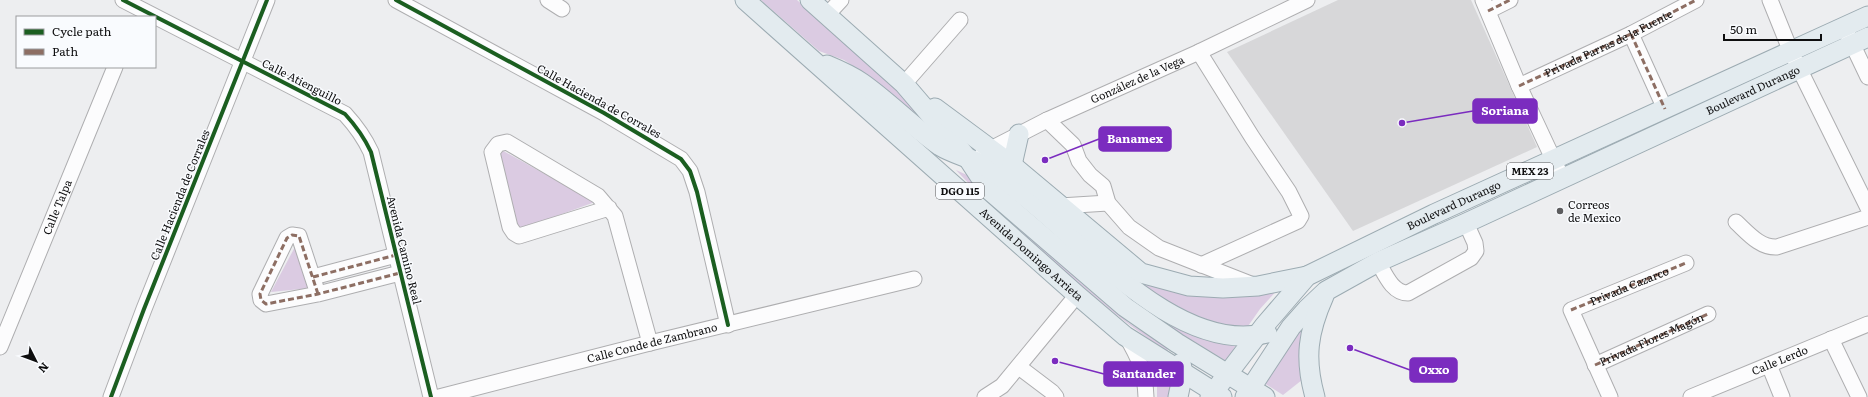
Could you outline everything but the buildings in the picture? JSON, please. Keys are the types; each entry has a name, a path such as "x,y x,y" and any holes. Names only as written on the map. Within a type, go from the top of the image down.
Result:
{"main road":[{"name":"Avenida Domingo Arrieta","path":"744,0 1125,336 1216,395"},
{"name":"Avenida Domingo Arrieta","path":"810,0 904,84 970,160 988,189 1125,307 1177,342 1228,373 1254,394"},
{"name":"Boulevard Durango","path":"1254,394 1292,327 1307,309 1326,291 1378,262 1800,69 1855,36 1868,16"},
{"name":"Boulevard Durango","path":"1216,395 1228,373 1307,276 1434,214 1791,52 1855,36"},
{"path":"811,59 845,73 862,82 939,145 951,153 988,168 1129,286 1164,311 1196,327 1225,334 1257,336 1292,327"},
{"path":"904,84 1012,165 1141,273 1189,286 1223,288 1258,286 1307,276"},
{"path":"1017,214 1012,187 1012,165 1019,134"},
{"path":"1315,397 1310,378 1308,345 1318,311 1326,291"},
{"path":"1177,342 1183,373 1178,397"}],"street":[{"name":"Calle Atienguillo","path":"123,0 153,16"},
{"name":"Calle Hacienda de Corrales","path":"111,397 144,309 267,0"},
{"name":"Calle Hacienda de Corrales","path":"396,0 610,116 681,158 690,171 697,192 728,325"},
{"path":"548,0 562,9"},
{"path":"827,15 841,0"},
{"name":"González de la Vega","path":"970,160 1047,120 1199,52 1307,0"},
{"path":"1510,0 1486,5 1519,86 1562,178"},
{"name":"Privada Parras de la Fuente","path":"1519,86 1631,34 1696,0"},
{"path":"1770,0 1791,52 1868,208"},
{"name":"Calle Atienguillo","path":"156,18 344,114"},
{"path":"904,84 960,20"},
{"path":"1631,34 1665,109"},
{"path":"1855,36 1868,77"},
{"path":"1199,52 1252,137 1289,192 1301,216 1298,221 1201,265"},
{"name":"Calle Talpa","path":"0,348 115,68"},
{"name":"Avenida Camino Real","path":"344,114 365,139 371,152 431,397"},
{"path":"1047,120 1073,145 1078,161 1090,176 1103,186 1108,203 1129,227 1159,248 1258,286"},
{"path":"609,208 519,236 514,233 510,227 492,152 498,144 507,142 598,196 609,208 615,216 650,343"},
{"path":"1060,206 1108,203"},
{"path":"1736,222 1761,244 1768,248 1777,247 1868,217"},
{"path":"1378,262 1396,290 1401,293 1408,293 1471,258 1476,251 1475,243 1466,223"},
{"path":"318,294 299,236 292,234 287,238 260,294 261,300 266,304 318,294 400,273"},
{"path":"313,277 396,255"},
{"name":"Privada Cazarco","path":"1595,365 1571,310 1686,263"},
{"name":"Calle Conde de Zambrano","path":"439,397 650,343 914,279"},
{"path":"985,397 1002,386 1077,295"},
{"name":"Privada Flores Magón","path":"1595,365 1708,314"},
{"name":"Calle Lerdo","path":"1691,397 1868,324"},
{"path":"1125,336 1141,363 1145,377 1146,397"},
{"path":"1831,339 1859,397"},
{"path":"1595,365 1610,397"},
{"path":"1769,365 1782,397"},
{"path":"1019,367 1052,392 1056,397"}],"shaded area":[{"path":"761,0 797,0 897,88 931,132 862,72 844,60 819,51"},
{"path":"498,148 595,202 515,231"},
{"path":"956,170 967,175 1010,221 1108,306 1129,323 1167,347 1168,351 1139,332 1085,289 1006,220"},
{"path":"1029,208 1134,299 1238,342 1226,361 1147,313"},
{"path":"297,243 311,288 271,292"},
{"path":"1102,250 1149,279 1280,287 1260,309 1246,329 1202,320 1139,286"},
{"path":"1306,322 1302,380 1283,395 1264,383"},
{"path":"1157,364 1177,377 1171,397 1157,397"}],"marked path":[{"path":"1488,11 1510,0"},
{"path":"1519,86 1631,34 1696,0"},
{"path":"1631,34 1665,109"},
{"path":"318,294 299,236 292,235 287,238 260,294 261,300 266,304 318,294 400,273"},
{"path":"313,277 396,255"},
{"path":"1571,310 1686,263"},
{"path":"1595,365 1708,314"}],"cycle path":[{"path":"123,0 154,16"},
{"path":"111,397 144,309 267,0"},
{"path":"396,0 604,113 681,159 690,171 697,192 728,325"},
{"path":"156,17 345,114 356,127 366,141 371,152 431,397"}],"place":[{"name":"Soriana","path":"1402,123"},
{"name":"Banamex","path":"1045,160"},
{"name":"Correos de Mexico","path":"1560,211"},
{"name":"Oxxo","path":"1350,348"},
{"name":"Santander","path":"1055,361"}]}
